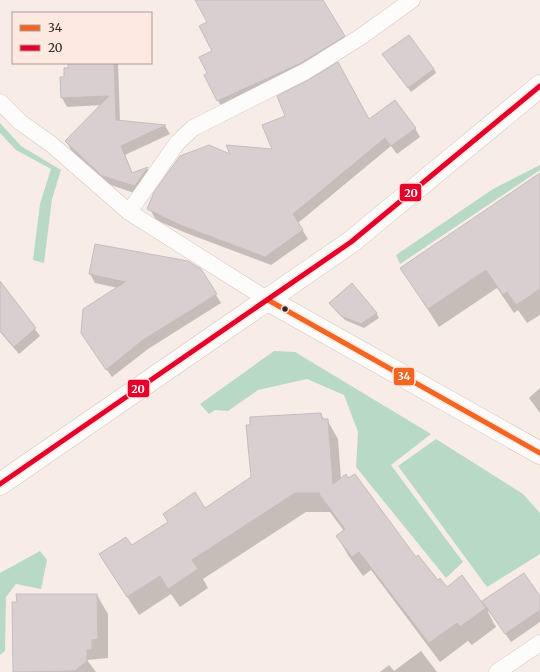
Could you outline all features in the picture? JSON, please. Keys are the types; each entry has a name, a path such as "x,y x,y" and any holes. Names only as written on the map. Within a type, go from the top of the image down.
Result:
{"street":[{"path":"0,484 351,242 540,86"},
{"path":"268,300 540,453"}],"lane":[{"path":"129,212 178,143 193,128 306,71 359,38 412,0"},
{"path":"0,102 20,122 51,144 129,212 268,300"},
{"path":"497,672 540,643"}],"green space":[{"path":"0,123 21,146 61,170 52,199 44,263 33,260 40,204 51,169 16,150 0,133"},
{"path":"540,165 540,170 400,264 396,255 493,189"},
{"path":"274,351 295,352 431,434 391,465 463,562 446,578 356,467 358,432 344,395 307,379 258,390 228,411 215,410 209,414 200,404"},
{"path":"436,439 523,494 540,513 540,554 487,587 398,466"},
{"path":"40,551 47,560 41,589 16,584 6,597 5,651 0,655 0,573"}],"building":[{"path":"195,0 323,0 345,36 301,63 217,101 204,75 207,73 199,57 212,51 199,26 207,22"},
{"path":"409,35 434,69 408,88 382,54"},
{"path":"338,62 369,119 395,100 416,128 391,146 385,138 293,214 303,230 265,257 180,225 147,209 154,192 180,156 209,145 230,154 226,145 272,149 262,125 285,116 277,96 310,79"},
{"path":"68,64 114,64 116,120 166,125 121,146 132,173 148,167 135,186 102,176 65,141 109,96 61,98 60,77 64,77 64,68 68,68"},
{"path":"540,173 540,289 516,305 507,292 503,295 486,270 428,309 400,268"},
{"path":"95,244 188,261 201,269 217,294 143,340 106,370 81,333 83,309 125,282 89,274"},
{"path":"0,281 36,328 14,347 0,331"},
{"path":"352,283 377,313 361,324 341,316 329,303"},
{"path":"321,413 322,419 328,419 333,484 346,474 348,478 355,474 416,557 418,555 438,580 440,578 447,587 462,575 486,608 460,627 457,623 429,643 359,552 352,557 336,536 345,529 319,494 320,493 295,493 192,560 198,569 168,589 160,576 127,597 99,554 126,537 132,545 168,522 163,514 195,492 205,508 251,477 246,425 250,425 250,417"},
{"path":"524,573 540,596 540,610 505,634 482,601"},
{"path":"16,594 97,594 98,639 92,640 92,650 87,650 87,661 75,671 13,672 12,602 17,602"}],"transit line":[{"name":"20","path":"0,484 351,242 540,86"},
{"name":"34","path":"268,300 540,453"}]}
